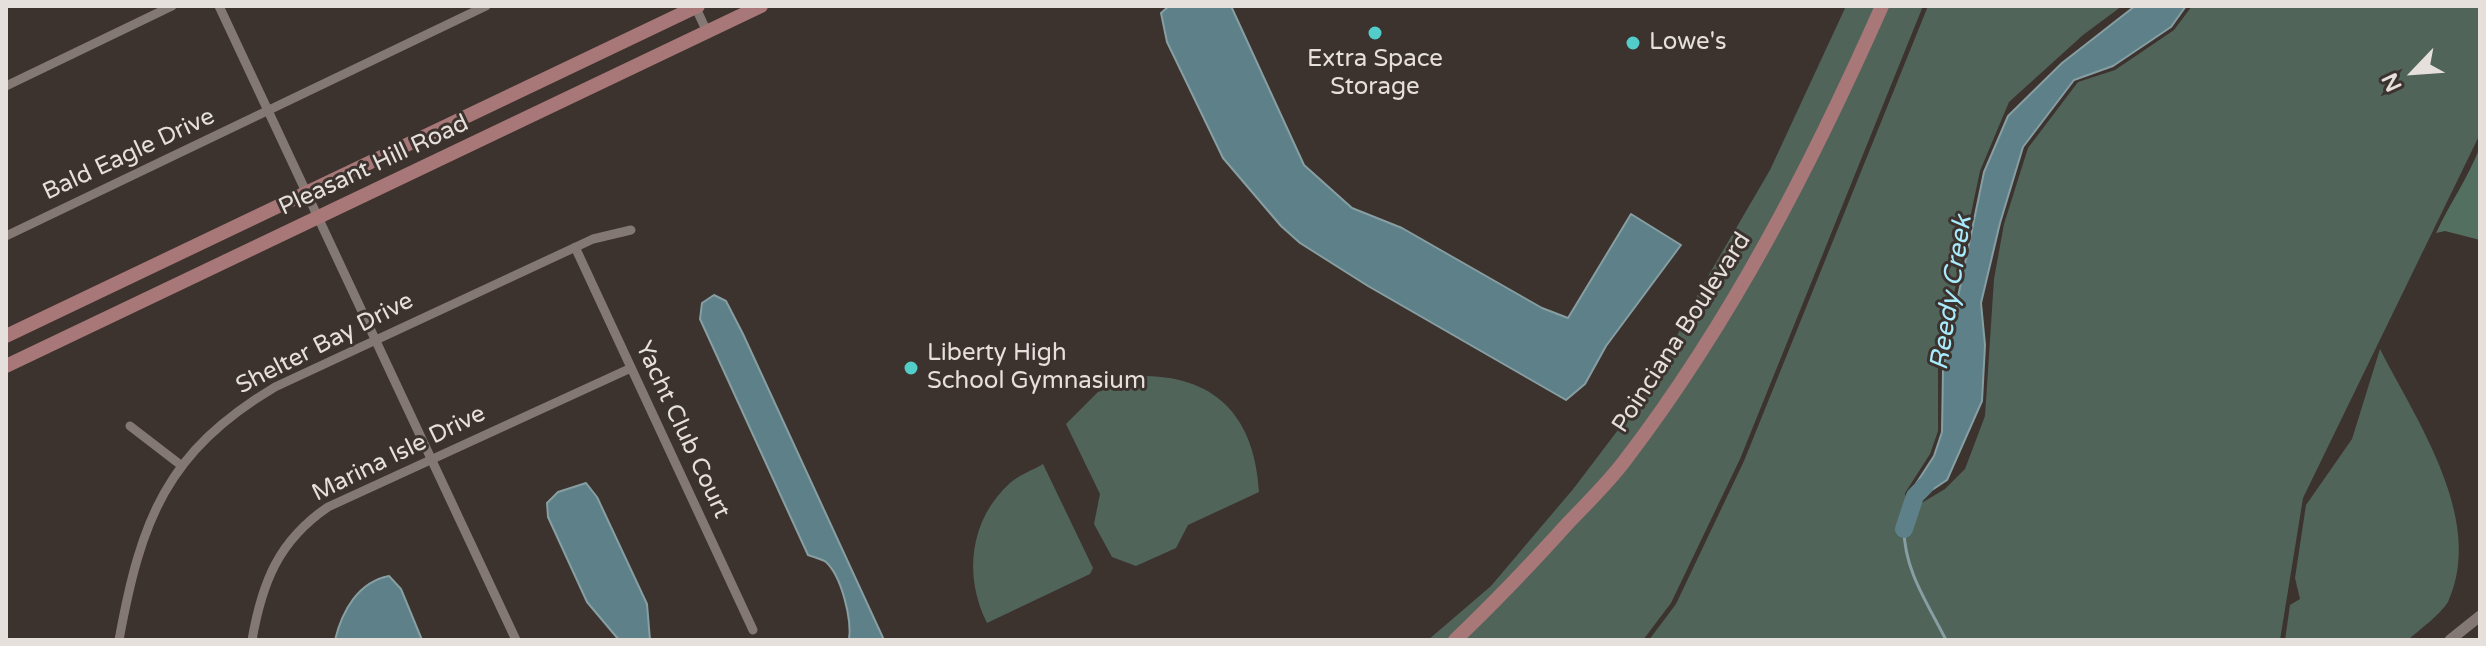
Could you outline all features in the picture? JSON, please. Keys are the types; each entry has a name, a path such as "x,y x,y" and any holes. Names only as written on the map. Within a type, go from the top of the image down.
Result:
{"main road":[{"name":"Pleasant Hill Road","path":"6,336 696,6"},
{"name":"Pleasant Hill Road","path":"6,366 761,6"},
{"name":"Poinciana Boulevard","path":"1455,640 1516,583 1624,462 1708,344 1802,176 1882,6"}],"street":[{"path":"6,86 172,6"},
{"path":"219,6 516,640"},
{"name":"Bald Eagle Drive","path":"6,236 486,6"},
{"path":"696,6 707,32"},
{"name":"Shelter Bay Drive","path":"119,640 136,554 150,517 182,466 240,408 275,387 575,247 631,230"},
{"name":"Yacht Club Court","path":"575,247 753,630"},
{"name":"Marina Isle Drive","path":"252,640 264,584 291,537 328,507 631,368"},
{"path":"130,426 182,466"},
{"path":"2450,640 2480,616"}],"green space":[{"path":"1846,6 1923,6 1740,459 1671,603 1643,640 1428,640 1491,586 1574,488 1652,385 1700,290 1770,170"},
{"path":"1928,6 2122,6 2083,35 2009,102 1980,171 1938,369 1938,431 1930,454 1905,493 1908,511 1945,489 1965,469 1985,416 1994,279 2004,224 2028,148 2078,82 2115,70 2174,30 2192,6 2480,6 2480,134 2303,498 2280,640 1649,640 1676,604 1744,461"},
{"path":"2480,147 2480,240 2445,231 2436,233 2470,169"},
{"path":"2380,349 2442,471 2453,505 2458,538 2457,570 2448,602 2408,640 2285,640 2290,605 2300,599 2295,578 2306,505 2352,439"},
{"path":"1145,376 1171,378 1194,385 1213,394 1229,408 1250,444 1259,492 1188,525 1176,548 1136,566 1112,557 1094,524 1100,494 1066,424 1098,392"},
{"path":"1043,464 1093,568 1090,574 987,623 979,605 973,567 979,530 986,513 1010,483"}],"water":[{"path":"1169,6 1231,6 1304,165 1352,208 1402,228 1542,308 1568,318 1631,214 1681,245 1606,346 1585,384 1566,400 1368,286 1300,243 1281,226 1223,158 1167,42 1161,13"},
{"path":"2135,6 2186,6 2171,27 2113,66 2074,80 2023,147 2000,223 1981,303 1985,345 1982,401 1947,480 1911,504 1910,493 1934,456 1942,432 1943,369 1984,172 2008,116 2062,63"},
{"path":"714,295 726,301 743,334 884,640 849,640 847,610 837,578 826,562 808,555 700,319 702,303"},
{"path":"586,483 597,497 647,604 650,640 619,640 587,602 548,517 547,503 558,492"},
{"path":"389,576 401,589 422,640 335,640 353,599 368,584"}],"waterway":[{"name":"Reedy Creek","path":"1904,529 1915,496 1925,486"},
{"name":"Reedy Creek","path":"1904,529 1913,573 1946,640"}],"place":[{"name":"Extra Space Storage","path":"1375,33"},
{"name":"Lowe's","path":"1633,43"},
{"name":"Liberty High School Gymnasium","path":"911,368"}]}
